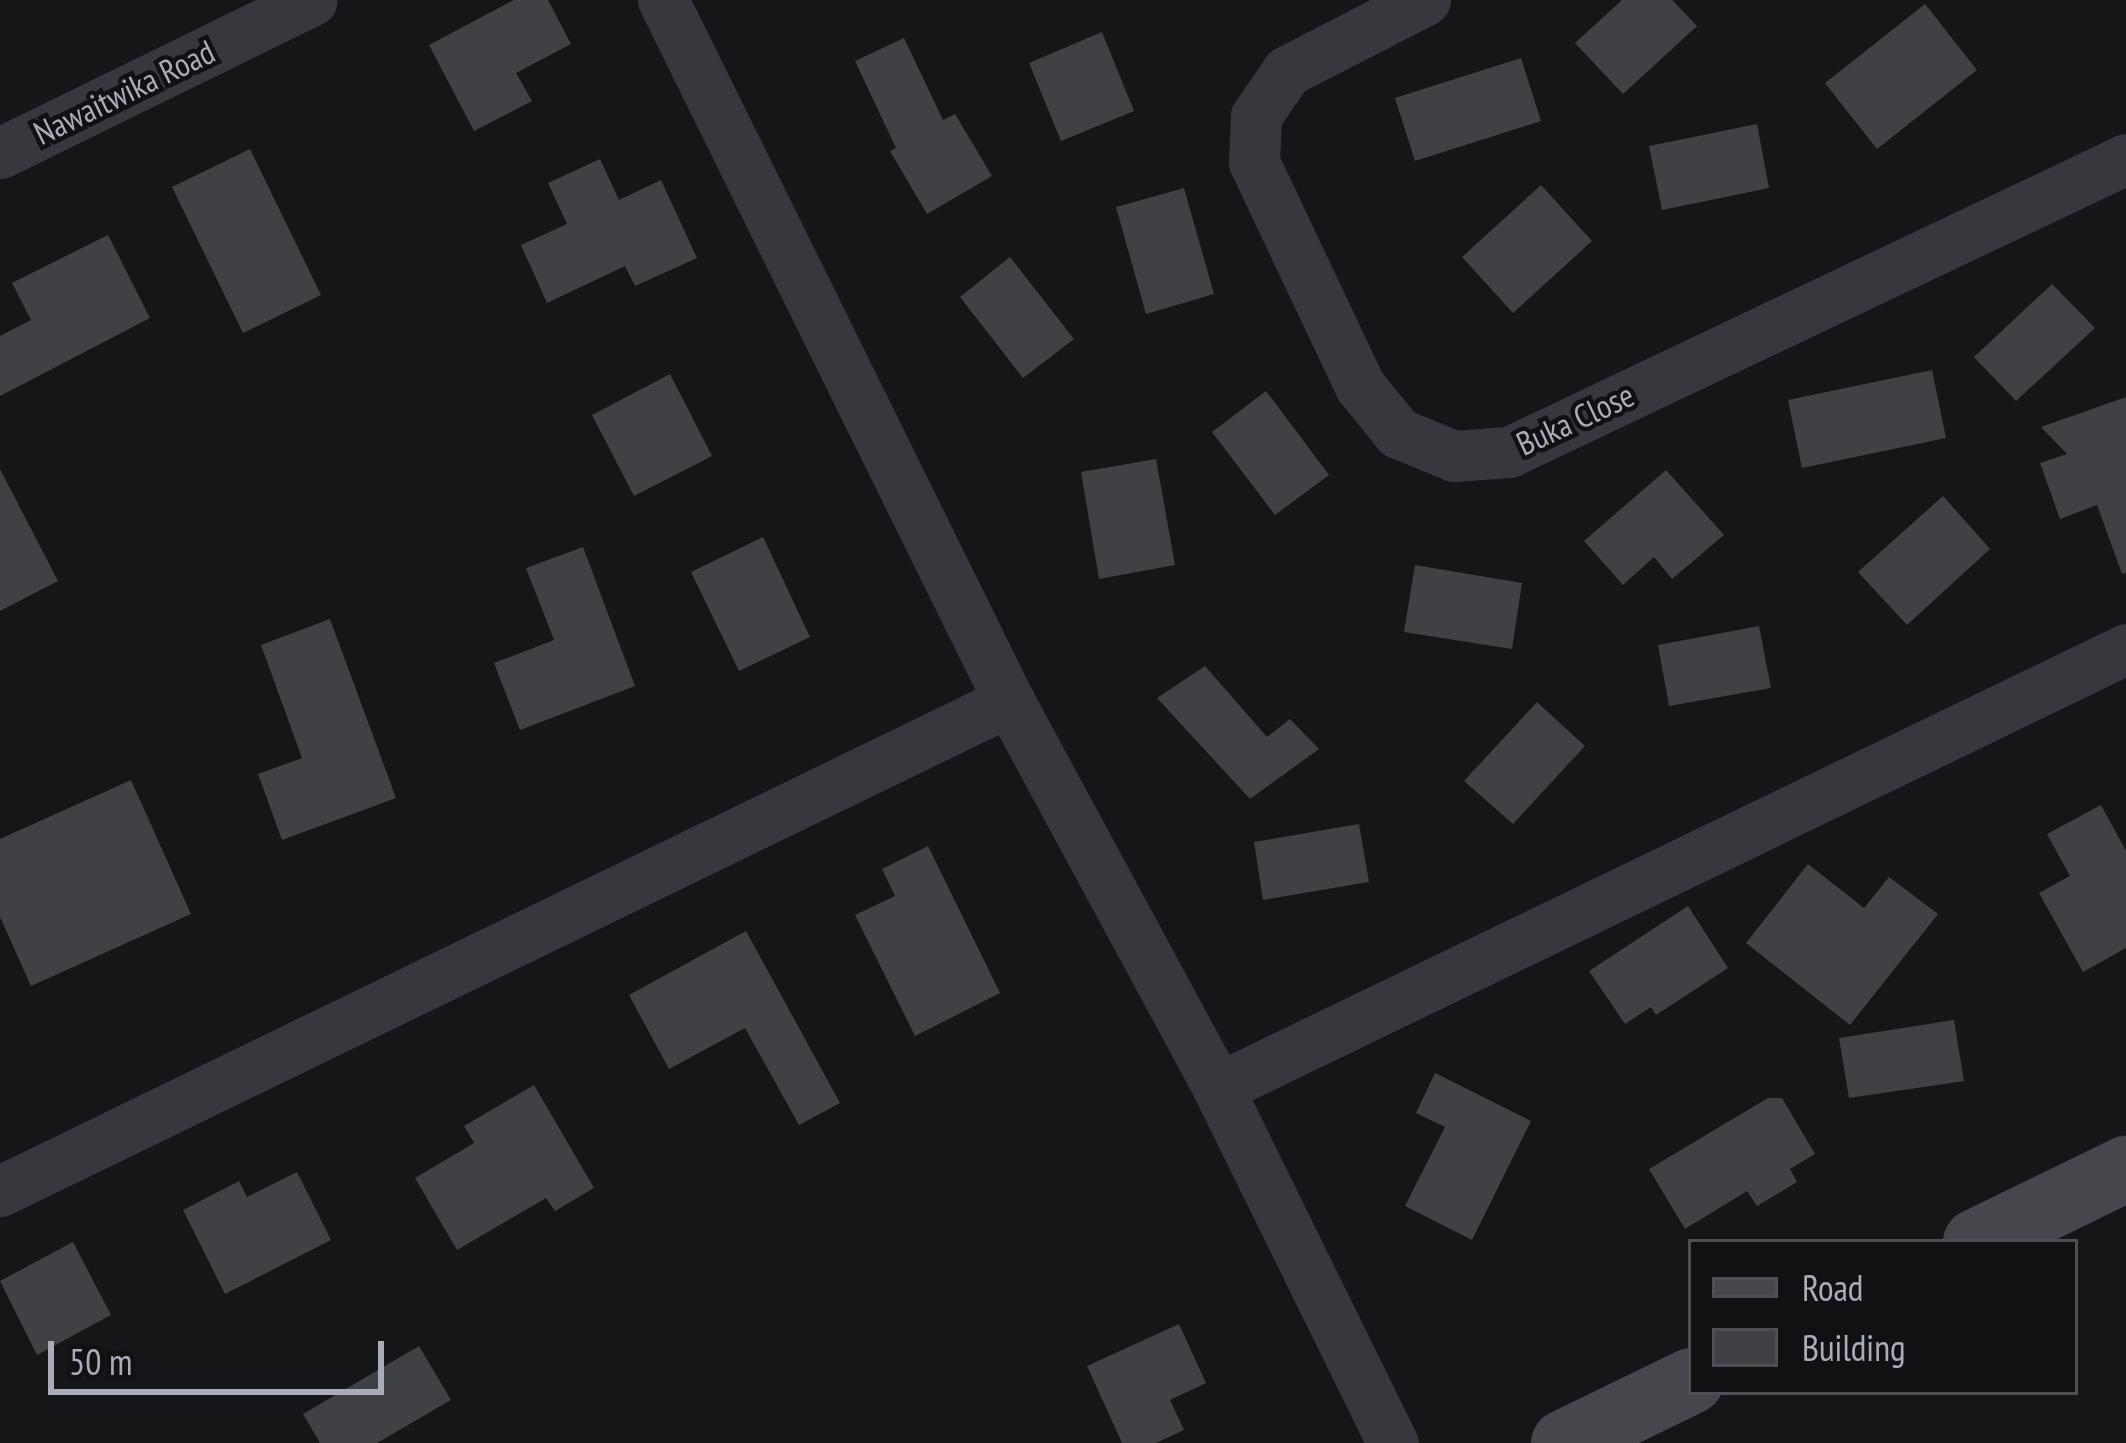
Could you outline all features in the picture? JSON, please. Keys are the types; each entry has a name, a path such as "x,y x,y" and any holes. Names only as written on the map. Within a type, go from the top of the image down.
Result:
{"main road":[{"path":"1982,1239 2126,1169"},
{"path":"1564,1443 1688,1382"}],"street":[{"name":"Nawaitwika Road","path":"0,153 312,0"},
{"path":"663,0 1009,701 1218,1088 1394,1443"},
{"name":"Buka Close","path":"1425,0 1287,71 1256,116 1254,162 1360,386 1398,433 1454,456 1508,452 2126,159"},
{"path":"1218,1088 2126,649"},
{"path":"0,1191 1009,701"}],"building":[{"path":"514,0 548,0 571,44 516,73 532,101 474,131 429,45"},
{"path":"1622,0 1672,0 1697,26 1623,94 1575,43"},
{"path":"1925,4 1977,70 1877,149 1825,83"},
{"path":"1102,32 1134,111 1061,141 1029,63"},
{"path":"904,38 943,120 955,114 992,176 927,214 890,151 896,148 855,61"},
{"path":"1521,58 1541,121 1415,161 1395,98"},
{"path":"1757,124 1769,188 1662,210 1649,146"},
{"path":"250,149 321,295 243,333 172,187"},
{"path":"600,159 619,200 661,180 697,258 635,286 625,266 547,303 521,245 567,224 548,183"},
{"path":"1541,185 1592,241 1513,313 1462,257"},
{"path":"1184,188 1214,294 1146,314 1116,207"},
{"path":"108,235 150,318 0,396 0,336 31,320 12,283"},
{"path":"1010,257 1074,339 1023,378 960,297"},
{"path":"2052,284 2095,328 2016,401 1974,357"},
{"path":"1932,370 1946,438 1802,468 1788,400"},
{"path":"670,374 712,456 634,496 592,415"},
{"path":"1266,391 1329,475 1275,515 1212,432"},
{"path":"2126,397 2126,573 2122,574 2097,505 2060,519 2040,463 2067,454 2041,427"},
{"path":"1156,459 1175,565 1099,579 1081,472"},
{"path":"0,469 58,581 0,611"},
{"path":"1666,470 1724,535 1672,579 1654,557 1623,585 1584,541"},
{"path":"1943,496 1990,549 1907,625 1858,572"},
{"path":"763,537 810,637 739,671 691,572"},
{"path":"583,547 635,686 520,730 494,663 554,640 526,568"},
{"path":"1415,565 1522,583 1512,649 1404,632"},
{"path":"330,619 396,798 282,840 258,774 302,758 261,645"},
{"path":"1759,626 1771,688 1669,706 1658,645"},
{"path":"1205,666 1267,737 1290,719 1319,749 1250,799 1157,698"},
{"path":"1537,702 1585,746 1513,824 1464,781"},
{"path":"131,780 191,914 31,986 0,917 0,839"},
{"path":"2101,805 2126,851 2126,948 2083,972 2039,893 2070,876 2047,834"},
{"path":"1359,824 1369,882 1263,900 1254,842"},
{"path":"928,846 1000,993 915,1036 855,915 895,896 882,869"},
{"path":"1808,864 1864,908 1889,877 1938,914 1850,1025 1746,943"},
{"path":"1688,906 1728,968 1656,1015 1651,1007 1625,1024 1589,971"},
{"path":"746,931 840,1103 799,1125 745,1028 669,1069 629,995"},
{"path":"1954,1020 1964,1081 1849,1098 1839,1038"},
{"path":"1435,1073 1531,1121 1472,1240 1405,1206 1445,1127 1416,1113"},
{"path":"534,1085 594,1188 555,1211 546,1198 457,1250 415,1178 474,1143 464,1126"},
{"path":"1768,1098 1782,1098 1815,1154 1790,1169 1797,1182 1757,1206 1747,1191 1685,1229 1649,1169"},
{"path":"297,1172 331,1240 225,1294 183,1210 239,1181 247,1197"},
{"path":"73,1242 111,1315 37,1355 0,1281"},
{"path":"1179,1324 1206,1383 1170,1400 1184,1430 1156,1443 1122,1443 1087,1366"},
{"path":"419,1346 451,1400 377,1443 320,1443 303,1414"}]}
